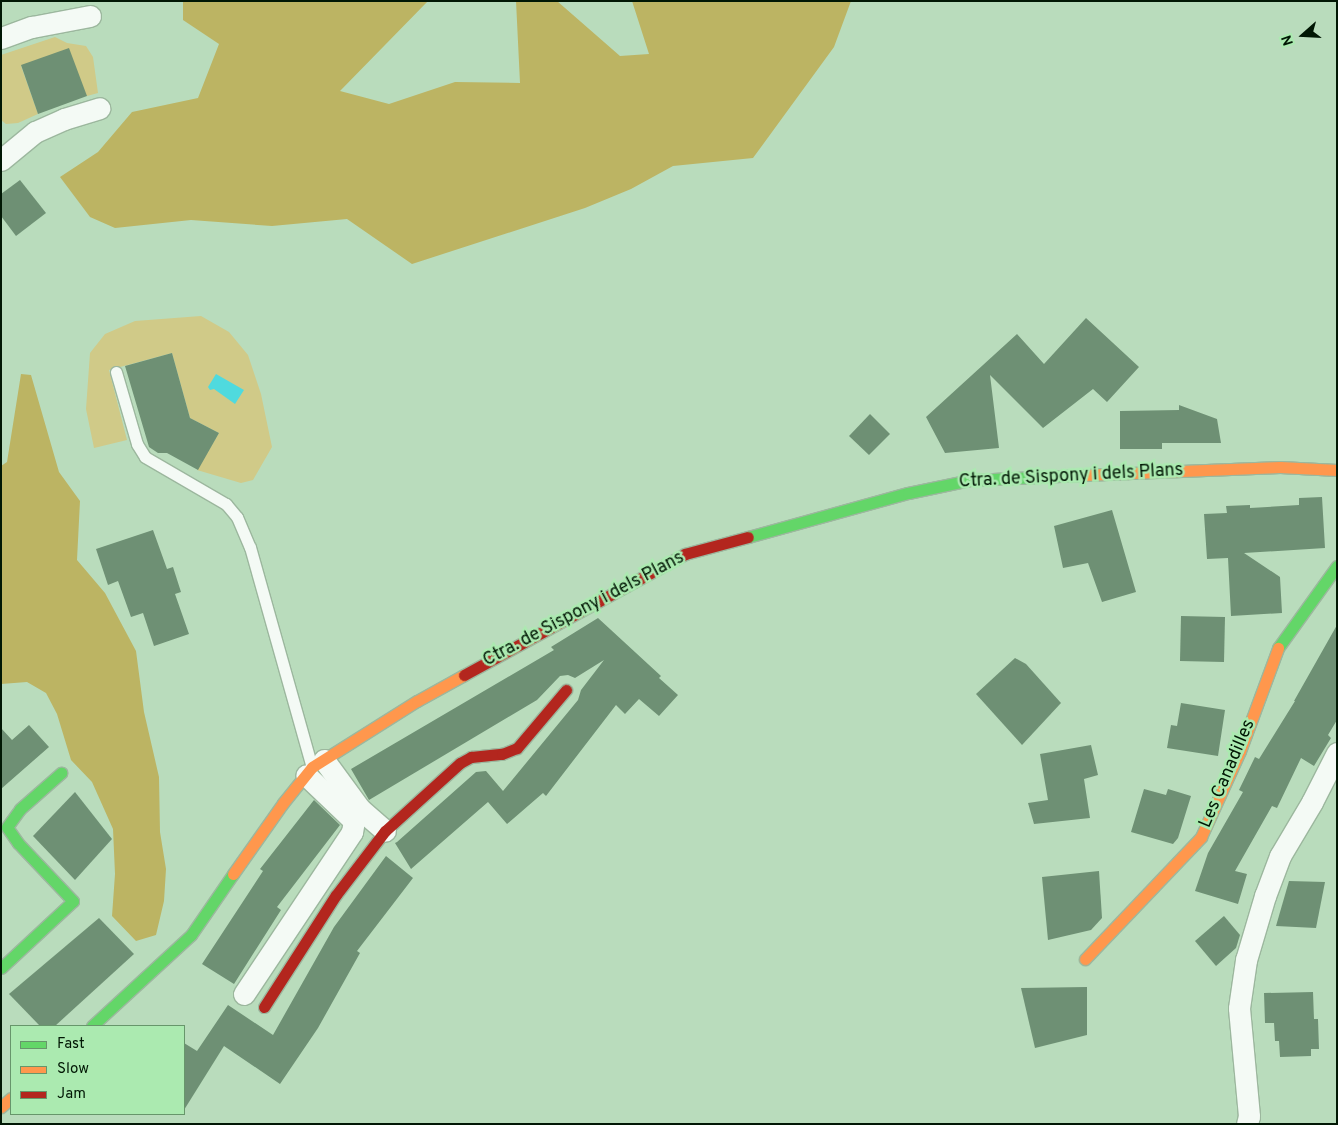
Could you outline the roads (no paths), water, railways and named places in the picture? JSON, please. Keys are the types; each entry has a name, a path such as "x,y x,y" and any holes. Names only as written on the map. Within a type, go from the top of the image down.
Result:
{"main road":[{"name":"Ctra. de Sispony i dels Plans","path":"93,1025 191,934 284,803 314,767 418,701 547,628 685,554 908,493 970,480 1280,467 1337,470"},
{"name":"Les Canadilles","path":"1085,959 1201,837 1240,751 1275,652 1337,566"},
{"path":"264,1006 336,895 385,831 460,763 472,757 502,754 517,748 566,690"},
{"path":"1,968 73,900 18,844 7,827 20,808 61,773"}],"street":[{"path":"1,38 32,27 90,16"},
{"path":"1,160 35,132 99,108"},
{"path":"1247,1124 1249,1116 1239,1008 1246,960 1265,896 1280,856 1312,802 1337,753"},
{"path":"314,767 385,831"},
{"path":"244,994 352,832 354,821 314,767"}],"lane":[{"path":"116,372 136,444 145,457 226,504 237,517 250,547 314,767"}],"water":[{"path":"216,374 244,390 235,404 214,389 210,390 208,387"}]}
